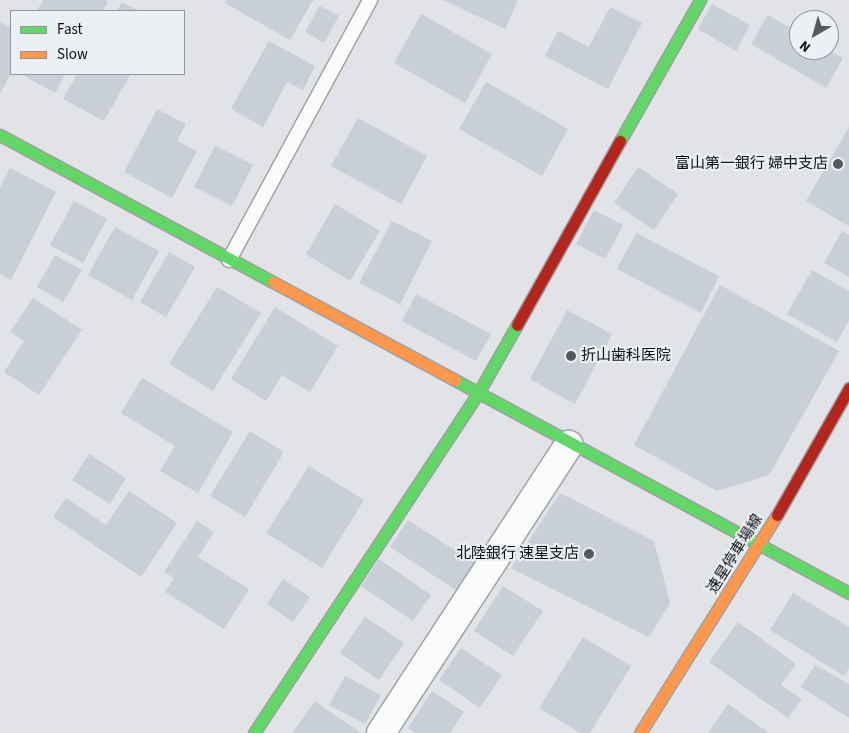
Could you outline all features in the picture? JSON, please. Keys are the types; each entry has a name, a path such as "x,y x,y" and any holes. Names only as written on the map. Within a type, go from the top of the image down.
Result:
{"street":[{"path":"254,733 477,395 700,0"},
{"path":"0,135 477,395 849,593"},
{"name":"速星停車場線","path":"640,733 760,545 849,388"},
{"path":"381,733 570,445"}],"lane":[{"path":"229,260 370,0"}],"building":[{"path":"43,0 105,0 108,2 104,10 38,10"},
{"path":"227,0 313,0 290,40 225,3"},
{"path":"443,0 518,0 505,29"},
{"path":"122,2 137,10 118,10"},
{"path":"712,4 750,25 736,51 698,29"},
{"path":"319,6 339,16 324,43 305,32"},
{"path":"610,7 642,23 608,89 545,56 558,31 589,47"},
{"path":"421,14 492,54 465,103 394,63"},
{"path":"768,15 789,27 789,60 839,60 839,56 843,58 826,88 751,44"},
{"path":"0,22 10,27 10,75 0,94"},
{"path":"269,41 315,66 303,90 287,82 263,127 231,109"},
{"path":"23,75 64,75 55,93"},
{"path":"76,75 130,75 104,121 63,99"},
{"path":"486,82 568,129 542,176 459,129"},
{"path":"157,109 186,124 177,141 197,151 172,198 124,172"},
{"path":"358,118 427,156 401,204 331,166"},
{"name":"富山第一銀行 婦中支店","path":"849,127 849,226 806,201"},
{"path":"215,146 253,165 232,206 194,187"},
{"path":"638,167 678,194 654,230 614,203"},
{"path":"10,168 56,192 11,280 0,274 0,187"},
{"path":"74,201 107,219 83,263 50,245"},
{"path":"335,204 380,231 350,281 306,254"},
{"path":"594,210 623,225 605,259 576,244"},
{"path":"392,221 432,241 400,304 359,283"},
{"path":"115,227 159,251 132,300 88,275"},
{"path":"842,231 849,235 849,277 824,263"},
{"path":"636,233 719,276 701,313 617,269"},
{"path":"169,252 195,267 166,317 140,302"},
{"path":"55,255 82,270 63,302 37,287"},
{"path":"812,270 849,291 849,320 837,342 787,314"},
{"path":"720,285 839,351 769,475 717,491 634,445"},
{"path":"217,287 261,313 213,391 169,364"},
{"path":"416,294 491,334 476,361 402,321"},
{"path":"33,298 82,330 39,395 4,372 24,341 10,332"},
{"path":"275,307 338,346 310,392 282,375 266,401 231,379"},
{"name":"折山歯科医院","path":"567,310 612,334 575,404 530,379"},
{"path":"142,378 233,432 198,493 160,471 175,446 121,413"},
{"path":"250,431 284,452 245,517 210,496"},
{"path":"89,454 126,478 110,504 72,480"},
{"path":"309,466 364,500 322,568 266,533"},
{"path":"129,491 177,523 141,577 53,517 66,498 106,525"},
{"name":"北陸銀行 速星支店","path":"560,493 654,541 670,603 649,637 511,568"},
{"path":"408,520 476,564 459,592 390,547"},
{"path":"197,521 214,532 198,557 249,589 224,629 165,592 174,578 164,572"},
{"path":"379,559 431,595 413,621 361,586"},
{"path":"283,579 310,597 293,622 267,604"},
{"path":"503,586 543,611 513,656 474,631"},
{"path":"793,593 849,627 849,668 844,676 770,630"},
{"path":"365,617 404,643 379,680 340,653"},
{"path":"738,622 796,664 781,685 802,699 788,718 709,662"},
{"path":"583,637 631,666 590,733 580,733 539,708"},
{"path":"461,648 502,675 480,708 439,680"},
{"path":"815,665 849,684 849,718 801,687"},
{"path":"345,676 381,695 365,724 329,705"},
{"path":"432,691 464,712 450,733 415,733 408,728"},
{"path":"315,701 361,733 292,733"},
{"path":"728,704 769,733 708,733"}],"traffic: fast":[{"path":"620,141 700,0"},
{"path":"0,135 273,282"},
{"path":"254,733 477,395 517,325"},
{"path":"455,380 849,593"}],"traffic: slow":[{"path":"273,282 455,380"},
{"path":"640,733 777,515"}],"traffic: jam":[{"path":"517,325 620,141"},
{"path":"777,515 849,388"}],"place":[{"name":"富山第一銀行 婦中支店","path":"838,164"},
{"name":"折山歯科医院","path":"571,356"},
{"name":"北陸銀行 速星支店","path":"589,554"}]}
